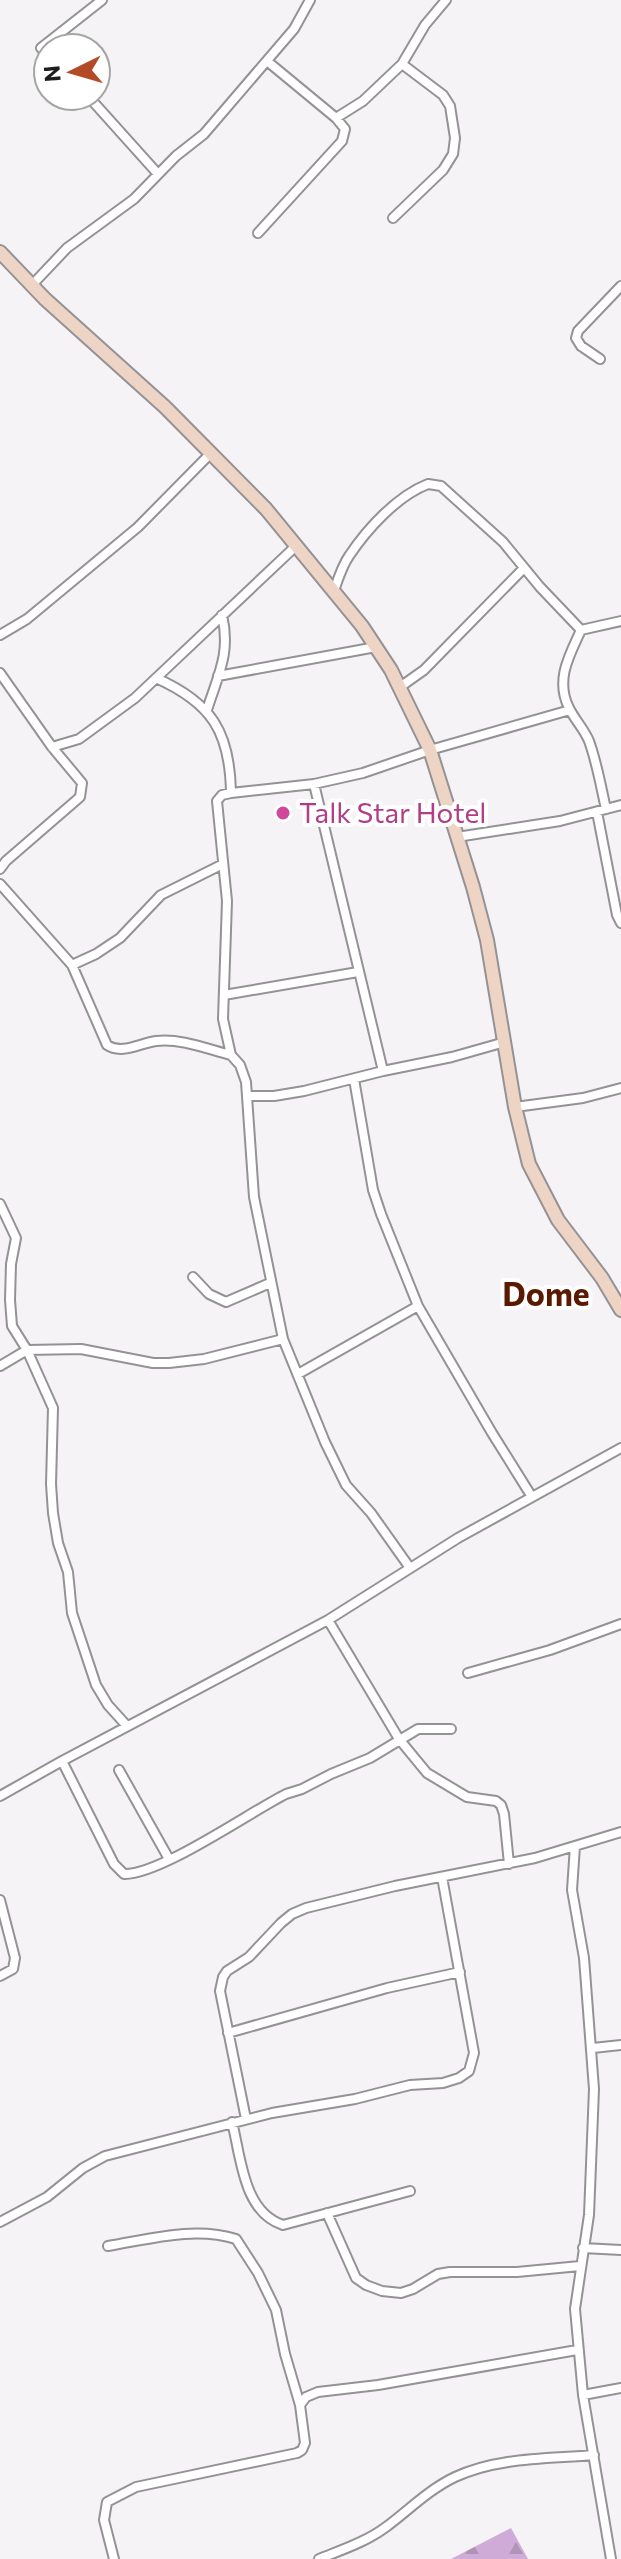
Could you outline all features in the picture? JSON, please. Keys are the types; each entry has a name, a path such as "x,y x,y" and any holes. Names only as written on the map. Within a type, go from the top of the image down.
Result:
{"street":[{"path":"61,32 102,0"},
{"path":"32,285 67,248 134,199 204,134 294,29 310,0"},
{"path":"336,118 363,101 402,64 425,25 446,0"},
{"path":"258,233 342,141 345,129 267,61"},
{"path":"393,218 443,170 453,154 455,138 450,106 443,95 402,64"},
{"path":"102,112 158,174"},
{"path":"0,252 165,407 266,509 334,591 376,647 400,687 430,750 487,940 515,1107 529,1164 558,1220 602,1278 621,1310"},
{"path":"600,359 581,346 576,338 578,331 621,286"},
{"path":"2,631 27,619 138,527 211,453"},
{"path":"334,591 348,557 375,525 406,496 428,484 441,486 503,542 581,630"},
{"path":"52,747 79,739 135,698 297,545"},
{"path":"400,687 424,670 524,568"},
{"path":"207,710 225,656 226,633 222,615"},
{"path":"621,621 581,630 563,672 570,710 588,739 617,915 621,923"},
{"path":"218,676 376,647"},
{"path":"0,673 52,747 82,783 80,797 0,869"},
{"path":"156,678 180,688 207,710 230,761 231,793"},
{"path":"410,1568 371,1513 346,1485 283,1339 254,1197 246,1082 240,1065 231,1055 223,1019 227,901 217,801 222,795 231,793 314,784 363,773 430,750 570,710"},
{"path":"314,784 383,1071"},
{"path":"457,837 560,821 621,805"},
{"path":"72,965 120,938 161,895 223,864"},
{"path":"0,884 72,965 107,1045 119,1050 154,1041 175,1040 231,1055"},
{"path":"224,995 358,972"},
{"path":"247,1096 274,1096 452,1057 505,1042"},
{"path":"354,1079 373,1190 418,1306 532,1497"},
{"path":"515,1107 583,1098 621,1088"},
{"path":"0,1204 16,1238 11,1264 11,1319 53,1408 53,1513 58,1543 68,1572 72,1613 96,1685 108,1705 127,1726"},
{"path":"193,1277 209,1294 226,1302 270,1283"},
{"path":"298,1374 418,1306"},
{"path":"0,1366 27,1350 81,1349 153,1363 169,1363 204,1359 283,1339"},
{"path":"0,1796 328,1620 410,1568 621,1448"},
{"path":"328,1620 399,1739 431,1776 467,1797 496,1801 501,1805 509,1864"},
{"path":"468,1673 550,1650 621,1624"},
{"path":"62,1761 119,1870 132,1874 169,1859 279,1797 370,1758 425,1727 451,1729"},
{"path":"119,1770 169,1859"},
{"path":"246,2119 220,1991 223,1977 258,1950 270,1933 292,1914 335,1901 509,1864 621,1832"},
{"path":"575,1846 572,1890 583,1946 593,2048 594,2123 589,2215 575,2309 577,2350 611,2559"},
{"path":"0,2222 47,2197 83,2168 105,2156 232,2122 355,2099 410,2085 443,2083 469,2071 474,2053 442,1877"},
{"path":"0,1900 15,1958 13,1969 0,1976"},
{"path":"228,2033 387,1988 460,1972"},
{"path":"593,2048 621,2045"},
{"path":"232,2122 250,2195 261,2214 272,2222 283,2225 410,2191"},
{"path":"327,2213 356,2278 382,2291 401,2293 438,2274 450,2272 517,2272 580,2266"},
{"path":"108,2246 216,2232 236,2239 258,2273 276,2310 300,2405 305,2443 297,2453 136,2487 107,2502 104,2520 114,2559"},
{"path":"583,2248 621,2250"},
{"path":"300,2405 306,2397 318,2392 378,2385 577,2350"},
{"path":"583,2395 621,2388"},
{"path":"319,2559 385,2528 433,2489 480,2467 594,2455"}],"green space":[{"path":"511,2528 528,2559 451,2559"}],"place":[{"name":"Talk Star Hotel","path":"283,813"}],"district":[{"name":"Dome","path":"546,1295"}]}
